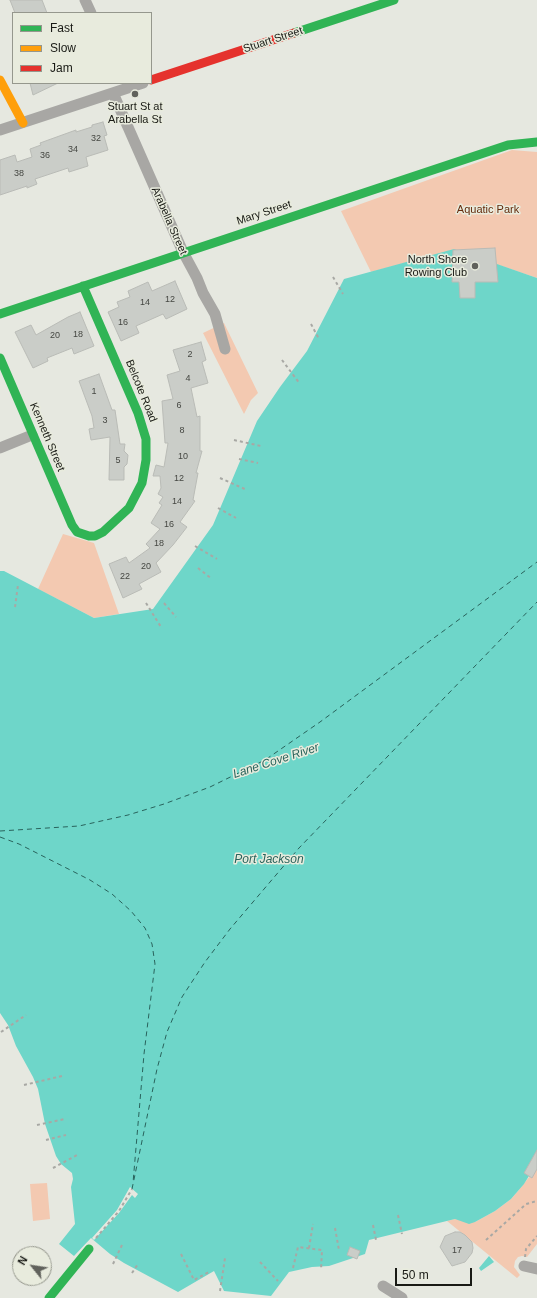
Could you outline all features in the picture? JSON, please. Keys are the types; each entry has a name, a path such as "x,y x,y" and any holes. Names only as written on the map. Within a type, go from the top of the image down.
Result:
{"street":[{"path":"85,0 91,12"},
{"name":"Stuart Street","path":"152,80 394,0"},
{"path":"0,80 23,123"},
{"path":"0,130 113,93 126,86 137,84"},
{"name":"Arabella Street","path":"113,93 183,252 215,314 225,349"},
{"name":"Mary Street","path":"0,314 508,145 537,142"},
{"name":"Belcote Road","path":"72,525 77,532 83,535 95,536 112,525 129,508 135,497 142,483 146,460 146,438 138,413 83,286"},
{"name":"Kenneth Street","path":"0,358 72,525"},
{"path":"0,448 32,435"},
{"path":"49,1298 89,1249"},
{"path":"524,1266 537,1269"},
{"path":"384,1286 402,1298"}],"path":[{"path":"333,277 343,294"},
{"path":"311,324 319,339"},
{"path":"282,360 300,384"},
{"path":"234,440 261,446"},
{"path":"239,459 258,463"},
{"path":"220,478 247,490"},
{"path":"218,508 236,518"},
{"path":"195,546 218,559"},
{"path":"198,568 212,579"},
{"path":"14,607 18,585"},
{"path":"146,603 161,627"},
{"path":"164,603 176,617"},
{"path":"1,1032 26,1015"},
{"path":"24,1085 62,1076"},
{"path":"37,1125 65,1119"},
{"path":"46,1140 66,1134"},
{"path":"53,1168 79,1154"},
{"path":"89,1249 92,1242 119,1211 132,1189"},
{"path":"486,1240 526,1204 537,1201"},
{"path":"398,1215 402,1234"},
{"path":"309,1248 313,1224"},
{"path":"373,1225 376,1240"},
{"path":"335,1228 339,1250"},
{"path":"524,1266 526,1249 537,1236"},
{"path":"113,1264 122,1245"},
{"path":"293,1268 298,1247 322,1250 321,1270"},
{"path":"181,1254 194,1280 209,1272"},
{"path":"220,1292 225,1258"},
{"path":"260,1262 278,1281"},
{"path":"132,1273 138,1264"}],"green space":[{"name":"Aquatic Park","path":"512,150 537,152 537,278 454,250 371,272 341,211"},
{"path":"224,323 258,393 251,400 244,414 203,333"},
{"path":"63,534 94,543 119,614 94,618 38,589"},
{"path":"537,1163 537,1244 527,1257 518,1257 515,1261 514,1267 520,1275 517,1278 447,1221 455,1219 475,1222 495,1211 511,1199 518,1191 530,1176"},
{"path":"47,1183 50,1219 33,1221 30,1184"}],"water":[{"name":"Port Jackson","path":"454,249 537,278 537,1163 524,1184 511,1199 495,1211 475,1222 469,1224 455,1219 369,1240 365,1254 329,1266 312,1267 289,1272 271,1296 224,1291 214,1271 178,1292 124,1263 110,1254 91,1238 74,1256 59,1244 75,1224 71,1187 73,1179 72,1173 61,1164 56,1156 45,1124 38,1089 16,1046 8,1025 0,1013 0,571 4,571 94,618 153,609 213,525 257,421 307,351 344,279"},
{"path":"489,1256 494,1262 481,1271 479,1268"}],"pier":[{"path":"130,1187 138,1194 135,1198 132,1195 119,1213 94,1240 92,1238 117,1210"}],"building":[{"path":"10,0 42,0 47,12 15,12"},
{"path":"30,84 56,84 33,95"},
{"path":"103,122 107,135 104,136 108,150 86,157 88,166 69,172 68,168 35,179 37,184 27,188 27,186 0,195 0,160 15,155 17,162 32,157 30,149 41,145 40,143 76,130 76,132 92,127 92,125"},
{"name":"North Shore Rowing Club","path":"495,248 498,282 475,282 475,298 460,298 459,282 452,282 453,250"},
{"path":"175,281 187,309 166,319 163,314 136,326 139,333 121,341 108,312 119,307 117,302 130,297 128,291 148,282 152,291"},
{"path":"80,312 94,346 74,354 72,348 47,358 48,361 33,368 15,332 31,325 36,335"},
{"path":"201,342 206,360 202,362 208,383 191,388 197,417 200,416 200,451 202,451 196,473 198,473 193,500 195,501 180,522 187,527 156,563 161,572 139,584 142,589 123,598 109,564 126,557 129,563 150,548 146,544 160,529 151,523 162,505 159,503 163,497 158,494 161,488 160,476 153,476 156,465 164,467 168,443 165,443 162,401 173,399 167,375 180,371 173,350"},
{"path":"99,374 112,410 115,410 120,444 125,444 124,451 128,455 127,464 124,467 124,480 109,480 110,437 91,440 89,429 94,428 92,416 79,381"},
{"path":"537,1150 537,1169 532,1178 524,1173"},
{"path":"455,1232 460,1232 465,1235 472,1242 473,1248 472,1253 465,1262 452,1266 440,1247 445,1236"},
{"path":"350,1247 360,1251 357,1259 347,1255"}],"ferry route":[{"path":"0,831 79,826 128,815 164,804 210,787 265,760 320,722 537,562"},
{"path":"132,1189 157,1069 167,1032 182,997 205,962 230,929 299,848 537,602"},
{"path":"0,837 19,844 90,880 112,894 131,911 145,928 152,944 155,964 144,1054 133,1183"}],"traffic: fast":[{"path":"294,33 394,0"},
{"path":"0,314 508,145 537,142"},
{"path":"0,358 72,525 77,532 89,536 95,536 103,532 129,508 142,483 146,460 146,439 138,413 83,286"},
{"path":"49,1298 89,1249"}],"traffic: slow":[{"path":"0,80 23,123"}],"traffic: jam":[{"path":"152,80 294,33"}],"place":[{"name":"Stuart St at Arabella St","path":"135,94"},
{"name":"North Shore Rowing Club","path":"475,266"}],"water label":[{"name":"Lane Cove River","path":"276,761"}]}
